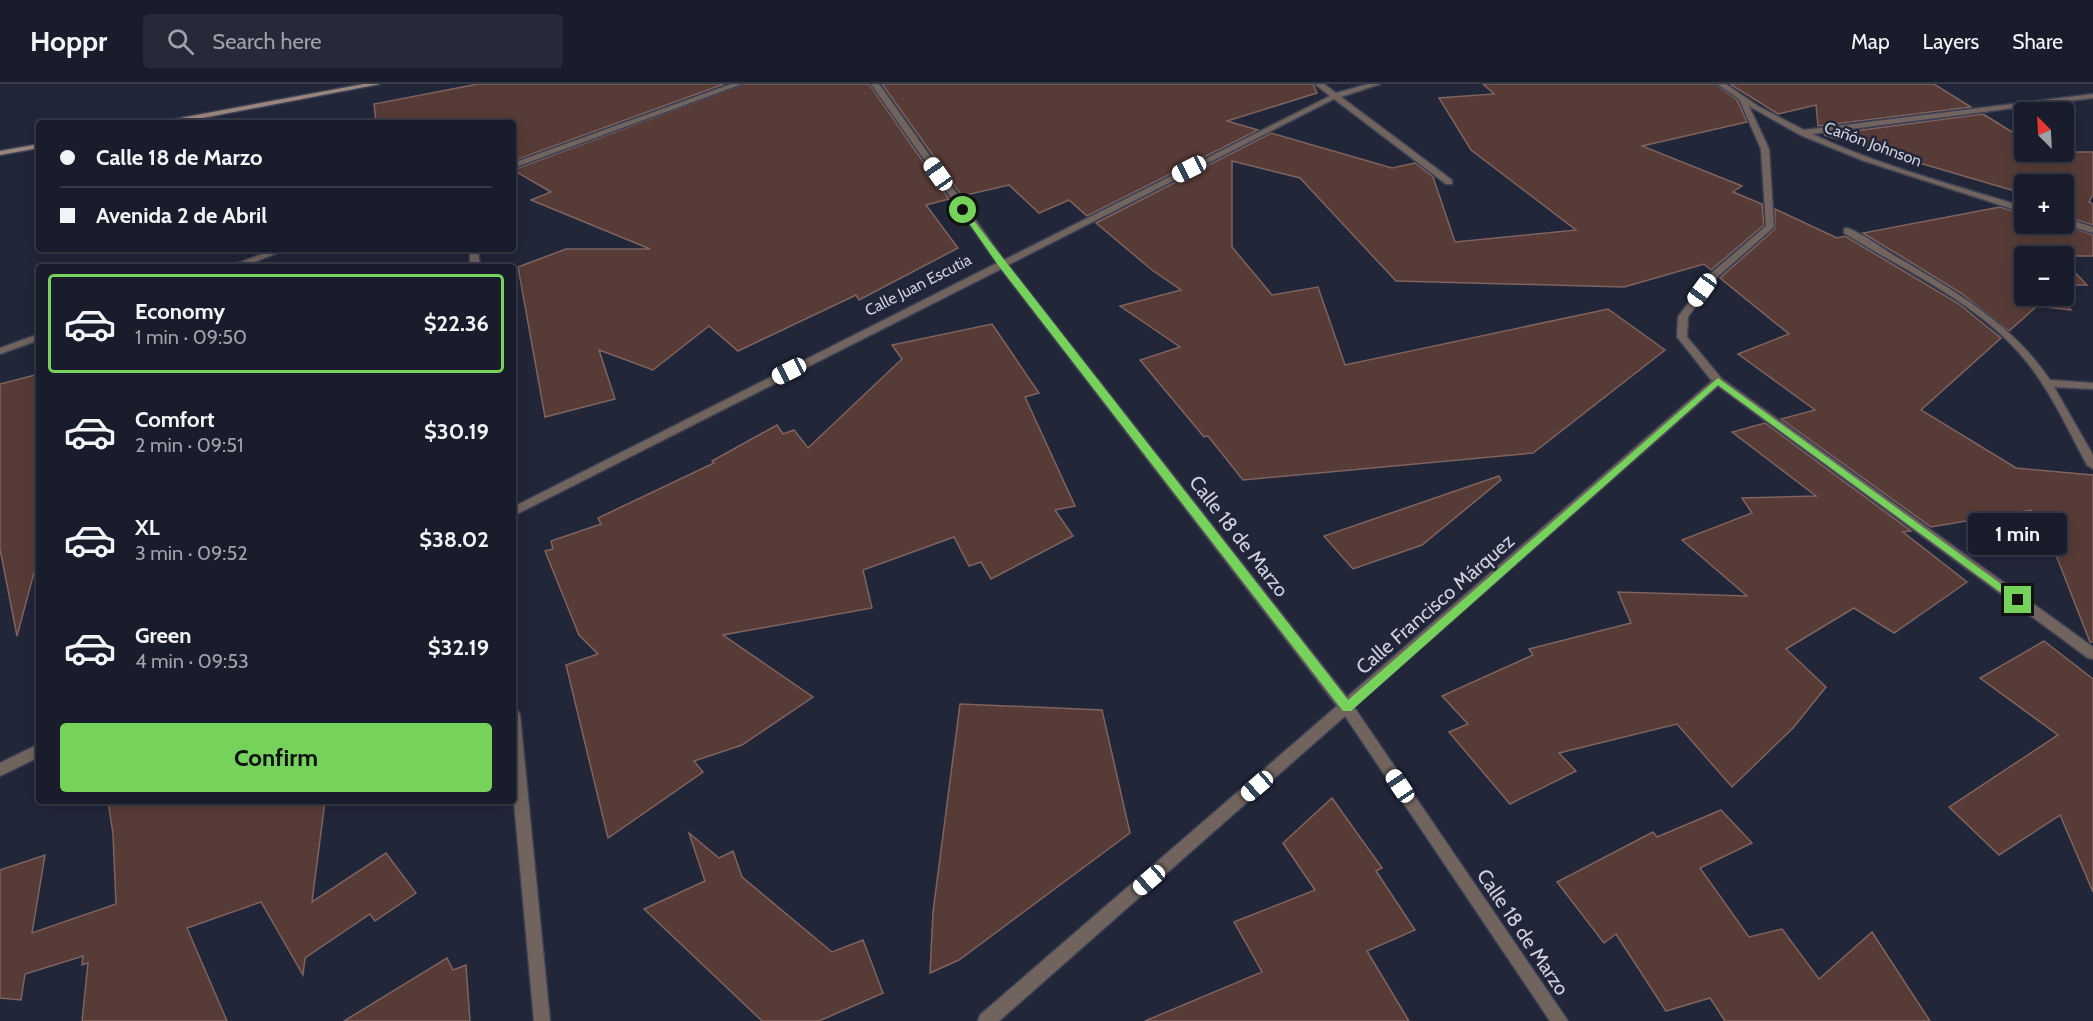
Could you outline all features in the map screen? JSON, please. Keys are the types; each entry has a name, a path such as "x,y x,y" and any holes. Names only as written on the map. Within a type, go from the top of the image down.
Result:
{"main road":[{"path":"180,120 376,84"},
{"path":"0,153 36,147"}],"street":[{"path":"516,165 738,84"},
{"name":"Calle 18 de Marzo","path":"875,84 1001,263 1347,708 1560,1021"},
{"path":"1319,84 1449,182"},
{"name":"Calle Juan Escutia","path":"516,510 1001,263 1335,96 1376,84"},
{"name":"Cañón Johnson","path":"1721,84 1742,100 1802,133 1882,166 2014,207"},
{"path":"1802,133 2093,96"},
{"path":"1742,100 1765,149 1770,227 1712,277 1683,317 1682,337 1718,381 2093,654"},
{"path":"2074,224 2093,230"},
{"path":"1847,231 1981,314 2023,351 2047,383 2093,465"},
{"path":"241,264 275,252"},
{"path":"0,351 36,338"},
{"name":"Calle Francisco Márquez","path":"986,1021 1347,708 1718,381"},
{"path":"2047,383 2093,386"},
{"path":"516,747 542,1021"},
{"path":"0,770 36,752"}],"building":[{"path":"478,84 724,84 516,160 516,120 376,120 374,104"},
{"path":"744,84 869,84 949,199 926,205 958,248 859,300 856,295 738,351 709,326 653,370 599,350 615,399 545,417 518,267 566,249 650,249 531,200 551,192 516,172 516,169"},
{"path":"882,84 1313,84 1317,93 1227,121 1258,130 1087,216 1069,200 1039,213 1009,185 962,196"},
{"path":"1483,84 1715,84 1737,100 1747,122 1642,146 1742,186 1733,192 1762,204 1764,225 1711,270 1704,264 1624,287 1396,281 1300,178 1232,161 1232,247 1272,295 1318,287 1345,365 1608,309 1665,350 1533,453 1243,480 1208,436 1204,437 1140,360 1180,347 1120,306 1181,290 1152,270 1096,223 1271,133 1392,168 1415,163 1433,177 1455,242 1576,230 1471,150 1439,98 1494,94"},
{"path":"1730,84 1934,84 1971,107 1818,126 1816,105 1778,114"},
{"path":"1983,114 2014,133 2014,162 2074,162 2074,152 2093,152 2093,194 2089,202 2093,204 2093,225 2074,219 2074,174 2014,174 2014,191 1824,135"},
{"path":"2000,207 2014,211 2014,234 2074,234 2074,228 2093,235 2093,256 2074,256 2074,246 2014,246 2014,306 2037,306 2009,331 1961,293 1863,233"},
{"path":"1775,209 1837,238 1845,236 1959,304 2001,338 1921,410 2016,468 2093,475 2093,642 2090,642 2042,520 2036,519 2031,510 1931,527 1781,419 1815,410 1738,354 1789,334 1720,278 1775,229"},
{"path":"2074,271 2087,285 2074,285"},
{"path":"2037,306 2067,306 2071,310"},
{"path":"992,324 1039,393 1025,397 1075,506 1055,510 1073,536 991,579 981,562 969,566 954,537 863,570 872,608 723,635 813,697 742,745 694,761 703,772 608,838 566,665 598,654 579,635 545,551 553,549 551,541 601,524 598,518 714,463 712,461 777,425 783,434 794,430 808,448 902,359 892,345"},
{"path":"36,375 36,565 17,636 0,549 0,384"},
{"path":"1765,423 1911,531 1903,532 1967,582 1894,633 1854,608 1786,649 1826,687 1793,728 1732,787 1677,724 1559,753 1576,771 1510,804 1449,732 1468,724 1442,696 1533,655 1529,649 1631,623 1618,592 1747,596 1682,540 1752,513 1742,498 1816,496 1732,432"},
{"path":"1499,476 1501,480 1422,545 1353,569 1324,536"},
{"path":"2044,641 2093,679 2093,892 2060,815 1999,855 1949,807 2058,735 1980,678"},
{"path":"960,704 1102,710 1130,833 959,960 930,973 933,912"},
{"path":"1332,798 1382,868 1376,871 1415,930 1367,951 1409,1021 1145,1021 1262,972 1234,922 1315,890 1283,843"},
{"path":"108,804 325,804 312,902 386,853 416,893 375,921 370,914 305,958 303,975 261,902 187,928 227,1021 82,1021 88,963 82,965 83,956 25,974 21,1000 0,998 0,870 45,855 32,933 116,904 113,834"},
{"path":"1721,810 1752,843 1700,868 1749,937 1782,929 1819,979 1872,932 1930,1021 1725,1021 1710,998 1666,1011 1616,934 1604,943 1557,882 1653,832 1657,837"},
{"path":"689,833 719,858 733,851 742,877 832,952 863,940 883,993 819,1021 762,1021 644,909 705,881"},
{"path":"447,958 453,970 466,965 470,1021 344,1021"}],"route":[{"path":"963,210 1001,263 1347,708 1718,381 2018,600"}]}
